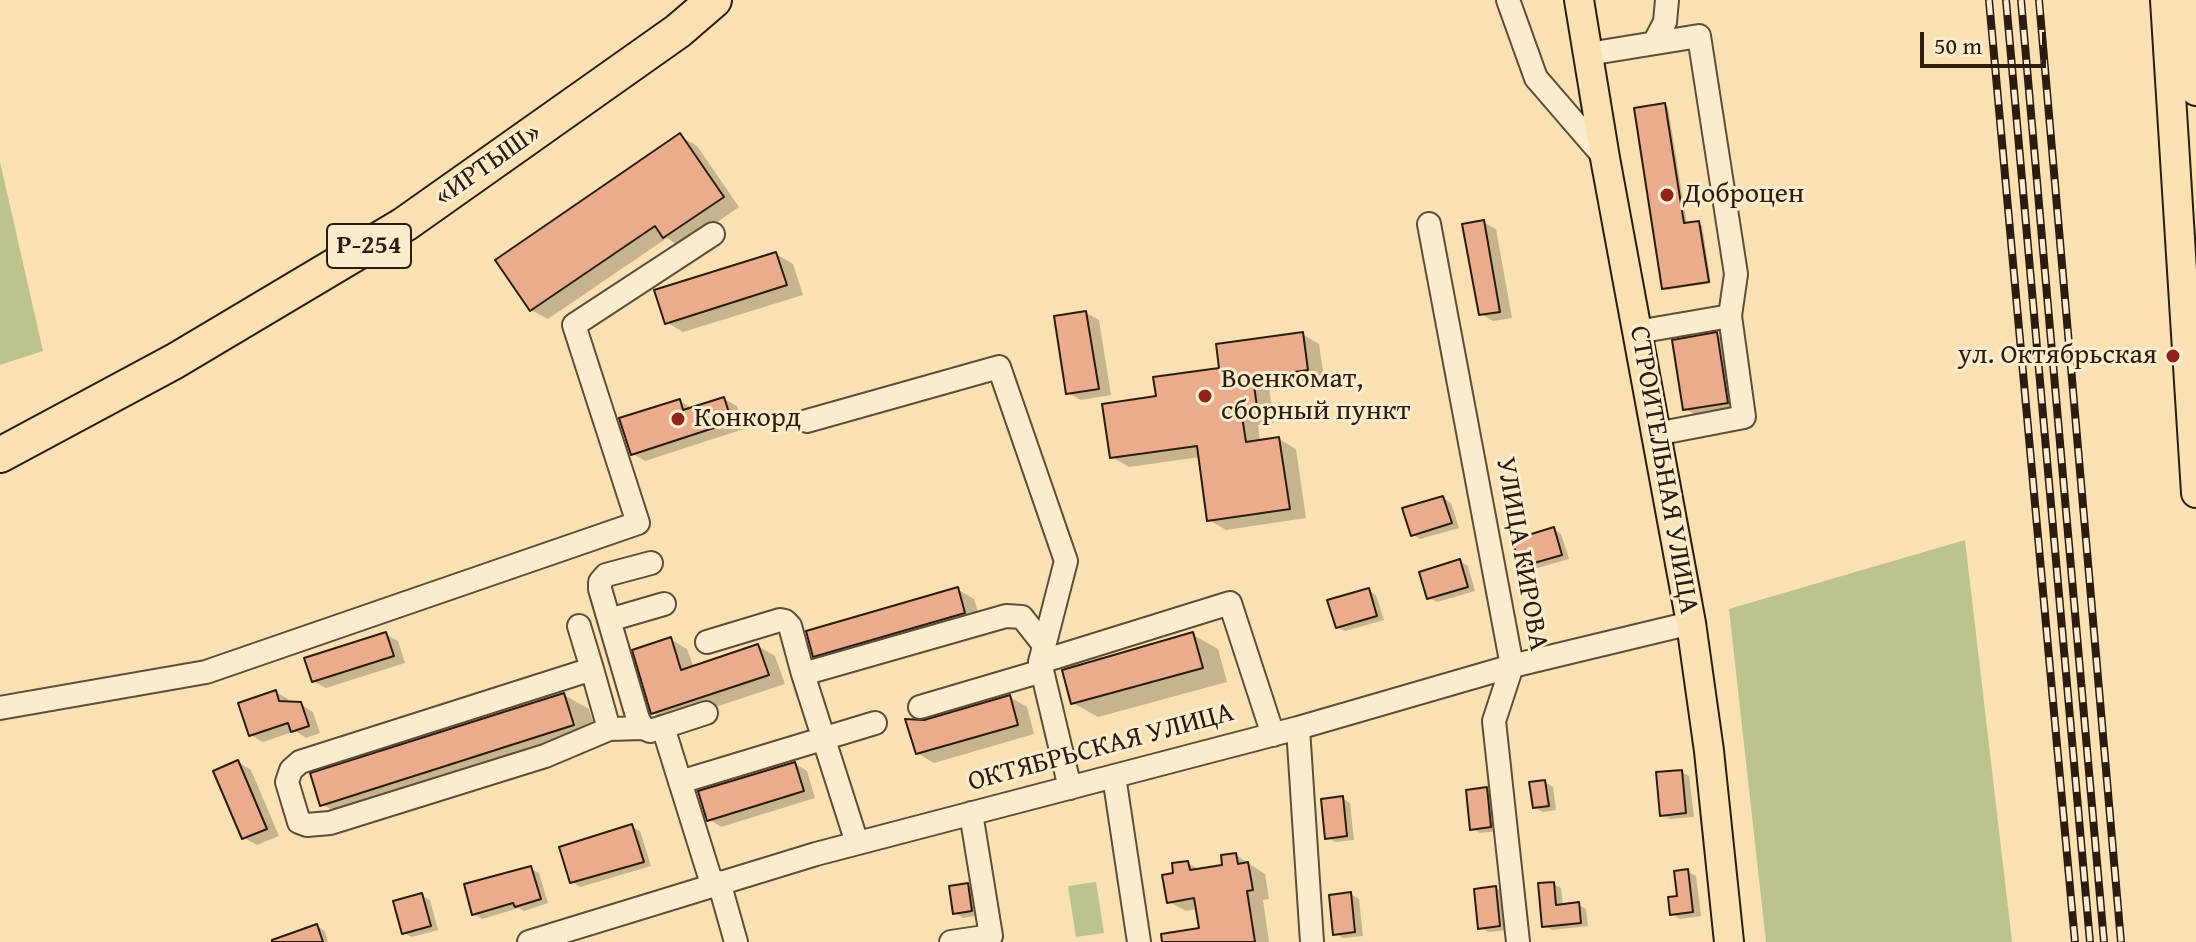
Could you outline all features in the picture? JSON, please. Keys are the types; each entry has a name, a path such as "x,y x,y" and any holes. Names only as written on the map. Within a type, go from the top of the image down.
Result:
{"highway":[{"name":"«ИРТЫШ»","path":"0,455 175,361 405,224 678,31 714,0"}],"main road":[{"name":"СТРОИТЕЛЬНАЯ УЛИЦА","path":"1579,0 1691,623 1709,751 1729,942"},
{"path":"2165,0 2196,493"},
{"path":"2190,0 2196,91"}],"street":[{"path":"1508,0 1536,78 1605,158"},
{"path":"1654,43 1665,22 1667,0"},
{"path":"1588,54 1699,36 1736,274 1730,316 1744,417 1656,434"},
{"name":"УЛИЦА КИРОВА","path":"1429,224 1512,666 1494,721 1518,942"},
{"path":"0,708 206,672 638,523 574,325 713,234"},
{"path":"1637,332 1730,316"},
{"path":"807,421 999,367 1066,561 1042,659"},
{"path":"651,563 606,575 600,582 609,620 653,728 680,782 736,942"},
{"path":"920,707 1042,659 1230,603 1273,735"},
{"path":"609,620 664,604"},
{"path":"803,674 1006,616 1022,617 1042,659 1070,788"},
{"path":"707,642 780,620 790,626 857,843"},
{"name":"ОКТЯБРЬСКАЯ УЛИЦА","path":"529,942 716,883 857,843 1273,735 1512,666 1691,623"},
{"path":"579,626 609,729"},
{"path":"592,669 300,762 291,770 287,782 299,822 307,825 330,823 545,756 609,729 653,728 706,713"},
{"path":"680,782 875,723"},
{"path":"1298,728 1312,942"},
{"path":"1114,776 1139,942"},
{"path":"951,942 991,939 971,813"}],"green space":[{"path":"0,162 43,351 0,365"},
{"path":"1965,540 2012,942 1766,942 1729,609"},
{"path":"1096,882 1104,933 1076,937 1068,886"}],"building":[{"path":"1665,103 1684,223 1699,221 1709,282 1662,289 1634,108"},
{"path":"680,133 724,197 663,238 655,226 530,311 495,260"},
{"path":"1484,220 1500,312 1479,315 1462,224"},
{"path":"776,252 787,285 665,324 654,290"},
{"path":"1086,311 1099,389 1066,394 1054,316"},
{"name":"Военкомат, сборный пункт","path":"1303,332 1308,370 1253,378 1258,414 1242,416 1246,442 1279,437 1290,509 1207,521 1197,446 1110,458 1102,404 1156,396 1153,377 1219,368 1216,344"},
{"path":"1717,332 1728,403 1683,410 1672,340"},
{"path":"724,397 732,422 631,455 619,418 680,399 683,410"},
{"path":"1443,496 1452,523 1411,536 1402,508"},
{"path":"1554,527 1562,555 1520,567 1512,540"},
{"path":"1460,559 1468,587 1427,599 1419,572"},
{"path":"958,587 965,613 813,657 806,631"},
{"path":"1369,588 1377,616 1336,628 1327,600"},
{"path":"386,632 394,656 312,682 304,658"},
{"path":"1193,632 1203,668 1071,704 1062,670"},
{"path":"671,637 681,670 758,644 769,675 651,714 632,650"},
{"path":"276,690 279,701 301,702 309,726 291,732 288,723 249,736 238,703"},
{"path":"564,693 574,725 320,806 310,773"},
{"path":"1010,695 1018,725 916,754 905,719 924,720"},
{"path":"238,760 267,829 242,839 213,771"},
{"path":"795,762 804,791 707,821 698,791"},
{"path":"1682,770 1686,813 1660,816 1656,772"},
{"path":"1545,780 1549,806 1533,808 1529,782"},
{"path":"1487,787 1491,827 1470,830 1466,790"},
{"path":"1343,796 1347,836 1325,839 1321,799"},
{"path":"632,824 644,862 570,883 559,847"},
{"path":"1236,853 1238,864 1248,862 1253,890 1247,891 1255,942 1162,942 1161,934 1199,928 1194,898 1167,903 1162,875 1173,873 1172,863 1188,861 1190,870 1222,865 1221,855"},
{"path":"531,866 541,899 515,907 513,903 472,915 464,884"},
{"path":"1688,869 1693,912 1670,915 1668,897 1677,896 1674,871"},
{"path":"1554,882 1556,905 1579,902 1581,923 1542,927 1538,883"},
{"path":"968,883 972,911 953,914 949,886"},
{"path":"1496,886 1500,926 1478,929 1474,889"},
{"path":"1351,892 1355,932 1333,935 1329,895"},
{"path":"422,893 431,926 402,934 393,901"},
{"path":"317,924 323,942 272,942 272,940"}],"railway":[{"path":"1989,0 2075,942"},
{"path":"2006,0 2090,942"},
{"path":"2021,0 2104,942"},
{"path":"2039,0 2121,942"}],"place":[{"name":"Доброцен","path":"1667,195"},
{"name":"ул. Октябрьская","path":"2173,356"},
{"name":"Военкомат, сборный пункт","path":"1205,396"},
{"name":"Конкорд","path":"678,419"}]}
